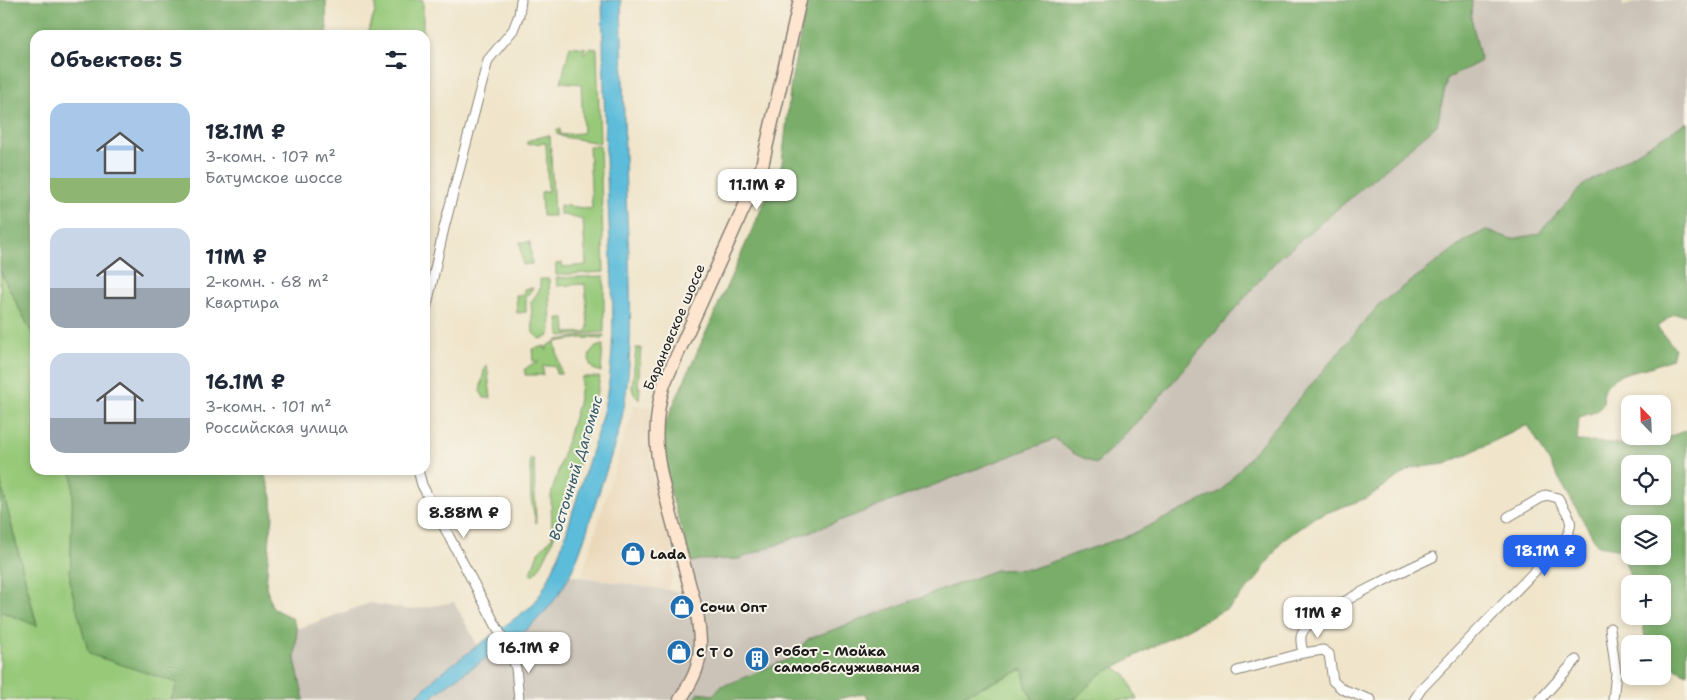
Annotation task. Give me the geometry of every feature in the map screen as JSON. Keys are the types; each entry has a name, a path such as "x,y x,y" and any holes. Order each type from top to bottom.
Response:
{"main road":[{"name":"Барановское шоссе","path":"680,700 697,666 700,648 699,627 697,612 661,479 656,436 658,404 664,384 761,170 800,0"}],"street":[{"path":"430,291 444,228 488,60 513,30 519,15 521,0"},
{"path":"419,475 422,485 510,654 516,668 519,700"},
{"path":"1414,700 1422,688 1563,542 1571,530 1570,519 1558,498 1546,495 1508,517"},
{"path":"1303,653 1300,640 1302,632 1311,623 1348,599 1403,570 1433,557"},
{"path":"1610,628 1616,673 1613,700"},
{"path":"1238,671 1303,653 1323,650 1327,652 1333,681 1342,689 1371,700"},
{"path":"1540,700 1576,660"}],"shaded area":[{"path":"1472,0 1622,0 1623,6 1647,0 1687,0 1687,122 1582,186 1538,234 1512,239 1486,230 1466,241 1378,306 1221,491 1131,535 1031,569 996,570 808,639 791,658 722,686 713,695 699,693 694,700 304,700 295,659 297,629 370,603 410,610 454,602 482,654 514,641 541,617 558,596 570,575 687,593 691,562 739,559 1055,439 1073,453 1096,464 1156,402 1276,261 1437,125 1447,79 1481,61 1471,17"},
{"path":"634,405 650,407 651,475 674,552 672,553 673,572 668,590 582,576"}],"green space":[{"path":"0,0 326,0 327,30 30,30 30,329 0,271"},
{"path":"376,0 423,0 423,30 369,30 375,12"},
{"path":"807,0 1472,0 1471,17 1481,61 1447,79 1437,125 1276,261 1156,402 1096,464 1073,453 1055,439 739,559 691,562 665,473 663,428 782,163 791,82"},
{"path":"570,46 586,48 583,52 584,54 589,48 597,49 600,143 563,137 557,134 557,130 560,129 560,135 582,133 583,130 581,84 561,82"},
{"path":"1687,122 1687,315 1674,314 1657,327 1675,348 1672,359 1626,373 1608,384 1603,390 1603,402 1598,410 1579,417 1577,441 1613,443 1639,448 1647,445 1671,445 1671,436 1687,430 1687,674 1677,669 1671,662 1671,635 1645,635 1643,625 1671,625 1671,575 1630,575 1626,565 1671,565 1671,515 1621,515 1621,550 1598,546 1528,425 1446,464 1412,468 1367,498 1315,517 1282,541 1255,581 1230,607 1099,675 1072,700 1033,700 1026,687 1023,669 963,695 971,700 868,700 866,693 834,700 694,700 699,693 713,695 721,686 791,658 808,639 996,570 1031,569 1130,535 1221,491 1378,306 1466,240 1486,230 1512,239 1538,234 1582,186"},
{"path":"550,136 554,216 542,216 541,192 548,191 546,143 526,144 529,140"},
{"path":"589,146 600,146 604,272 556,275 556,264 562,263 563,267 586,265 583,220 560,214 560,205 592,209"},
{"path":"520,242 530,242 532,264 523,265"},
{"path":"0,271 30,329 30,475 72,475 73,478 70,584 178,683 171,700 0,700 0,611 37,625 0,480"},
{"path":"604,276 604,332 560,336 558,318 565,318 566,333 586,332 588,328 585,284 557,286 556,278"},
{"path":"540,279 549,279 551,330 548,337 539,339 533,333 531,302 540,289"},
{"path":"533,288 526,297 526,312 517,313 516,295 524,295 524,289"},
{"path":"604,335 603,339 582,338 555,342 561,374 556,374 555,366 543,366 543,375 525,375 525,369 532,364 538,363 538,361 533,361 532,349 545,346 547,350 547,346 558,340"},
{"path":"603,345 601,372 593,369 589,357 592,350"},
{"path":"636,348 641,348 639,400 632,388"},
{"path":"487,365 491,398 484,398 480,391 485,366"},
{"path":"582,377 600,377 590,419 562,516 541,565 532,575 530,574 539,551 552,538 551,495 578,404"},
{"path":"530,459 534,459 536,523 531,499"},
{"path":"72,475 265,475 272,497 273,518 266,586 274,609 292,618 297,629 295,659 304,700 171,700 177,683 89,654 70,584 73,478"},
{"path":"0,480 37,626 0,611"},
{"path":"1114,667 1127,676 1137,700 1072,700 1099,675"},
{"path":"1024,669 1026,687 1033,700 971,700 963,695"}],"water":[{"path":"602,0 621,0 631,323 628,375 620,426 580,550 571,573 558,595 545,612 514,639 462,674 429,700 412,700 442,672 533,605 541,593 559,555 599,426 609,381 613,314"}],"place":[{"name":"Lada","path":"633,554"},
{"name":"Сочи Опт","path":"682,607"},
{"name":"С Т О","path":"679,652"},
{"name":"Робот - Мойка самообслуживания","path":"757,659"}],"water label":[{"name":"Восточный Дагомыс","path":"576,468"}]}
